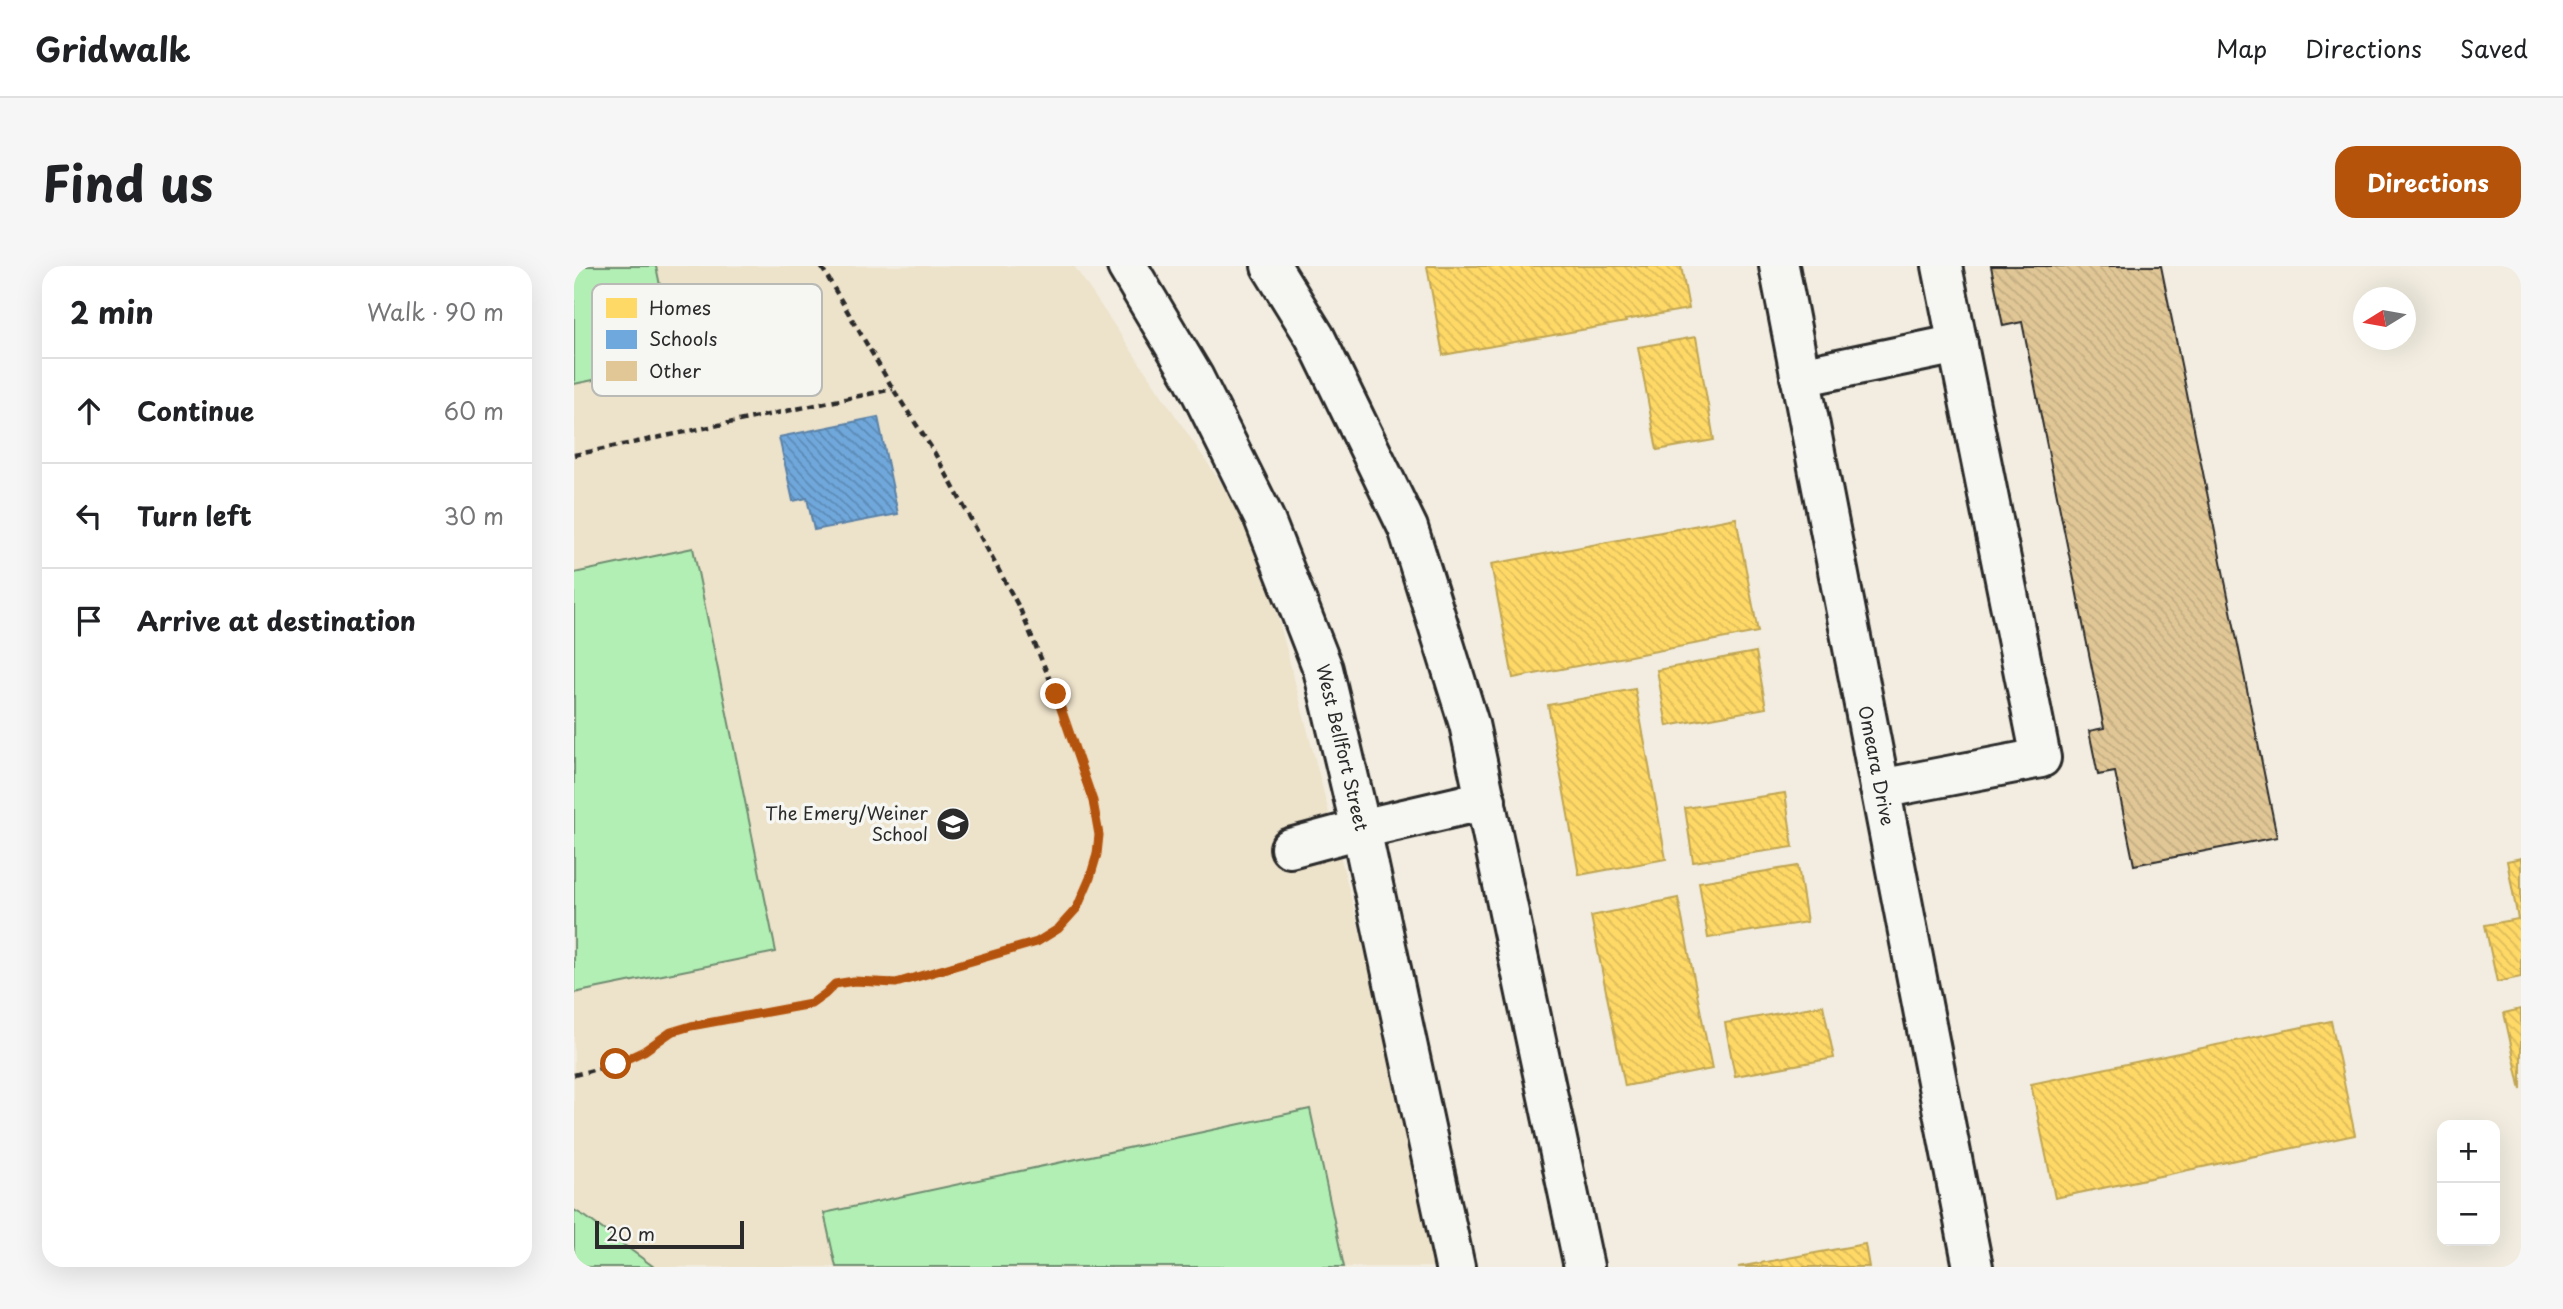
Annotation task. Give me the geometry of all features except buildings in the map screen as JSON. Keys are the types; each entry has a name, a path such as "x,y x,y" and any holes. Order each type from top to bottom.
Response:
{"main road":[{"name":"West Bellfort Street","path":"1127,266 1194,379 1264,518 1323,669 1361,829 1455,1267"},
{"path":"1271,266 1315,337 1408,528 1469,724 1584,1267"},
{"name":"Omeara Drive","path":"1779,266 1973,1267"},
{"path":"1881,789 2041,758 1942,266"},
{"path":"1800,377 1958,344"},
{"path":"1290,848 1486,800"}],"path":[{"path":"574,1075 616,1064 644,1051 671,1032 691,1026 811,1004 835,984 854,981 896,983 1037,942 1058,929 1077,908 1090,878 1099,835 1093,801 1056,694 1020,609 933,450 893,389 821,266"},
{"path":"574,455 893,389"}],"shaded area":[{"name":"The Emery/Weiner School","path":"574,266 1074,266 1257,536 1407,1113 1433,1267 574,1267"}],"green space":[{"path":"574,266 656,266 660,284 592,284 592,380 574,384"},
{"path":"693,548 776,952 574,993 574,573"},
{"path":"1310,1109 1344,1267 836,1267 824,1213"},
{"path":"574,1210 586,1217 654,1267 574,1267"}],"place":[{"name":"The Emery/Weiner School","path":"953,824"}],"route":[{"path":"616,1064 644,1051 671,1032 811,1004 835,984 854,981 896,983 1037,942 1058,929 1077,908 1090,878 1099,835 1093,801 1056,694"}]}
